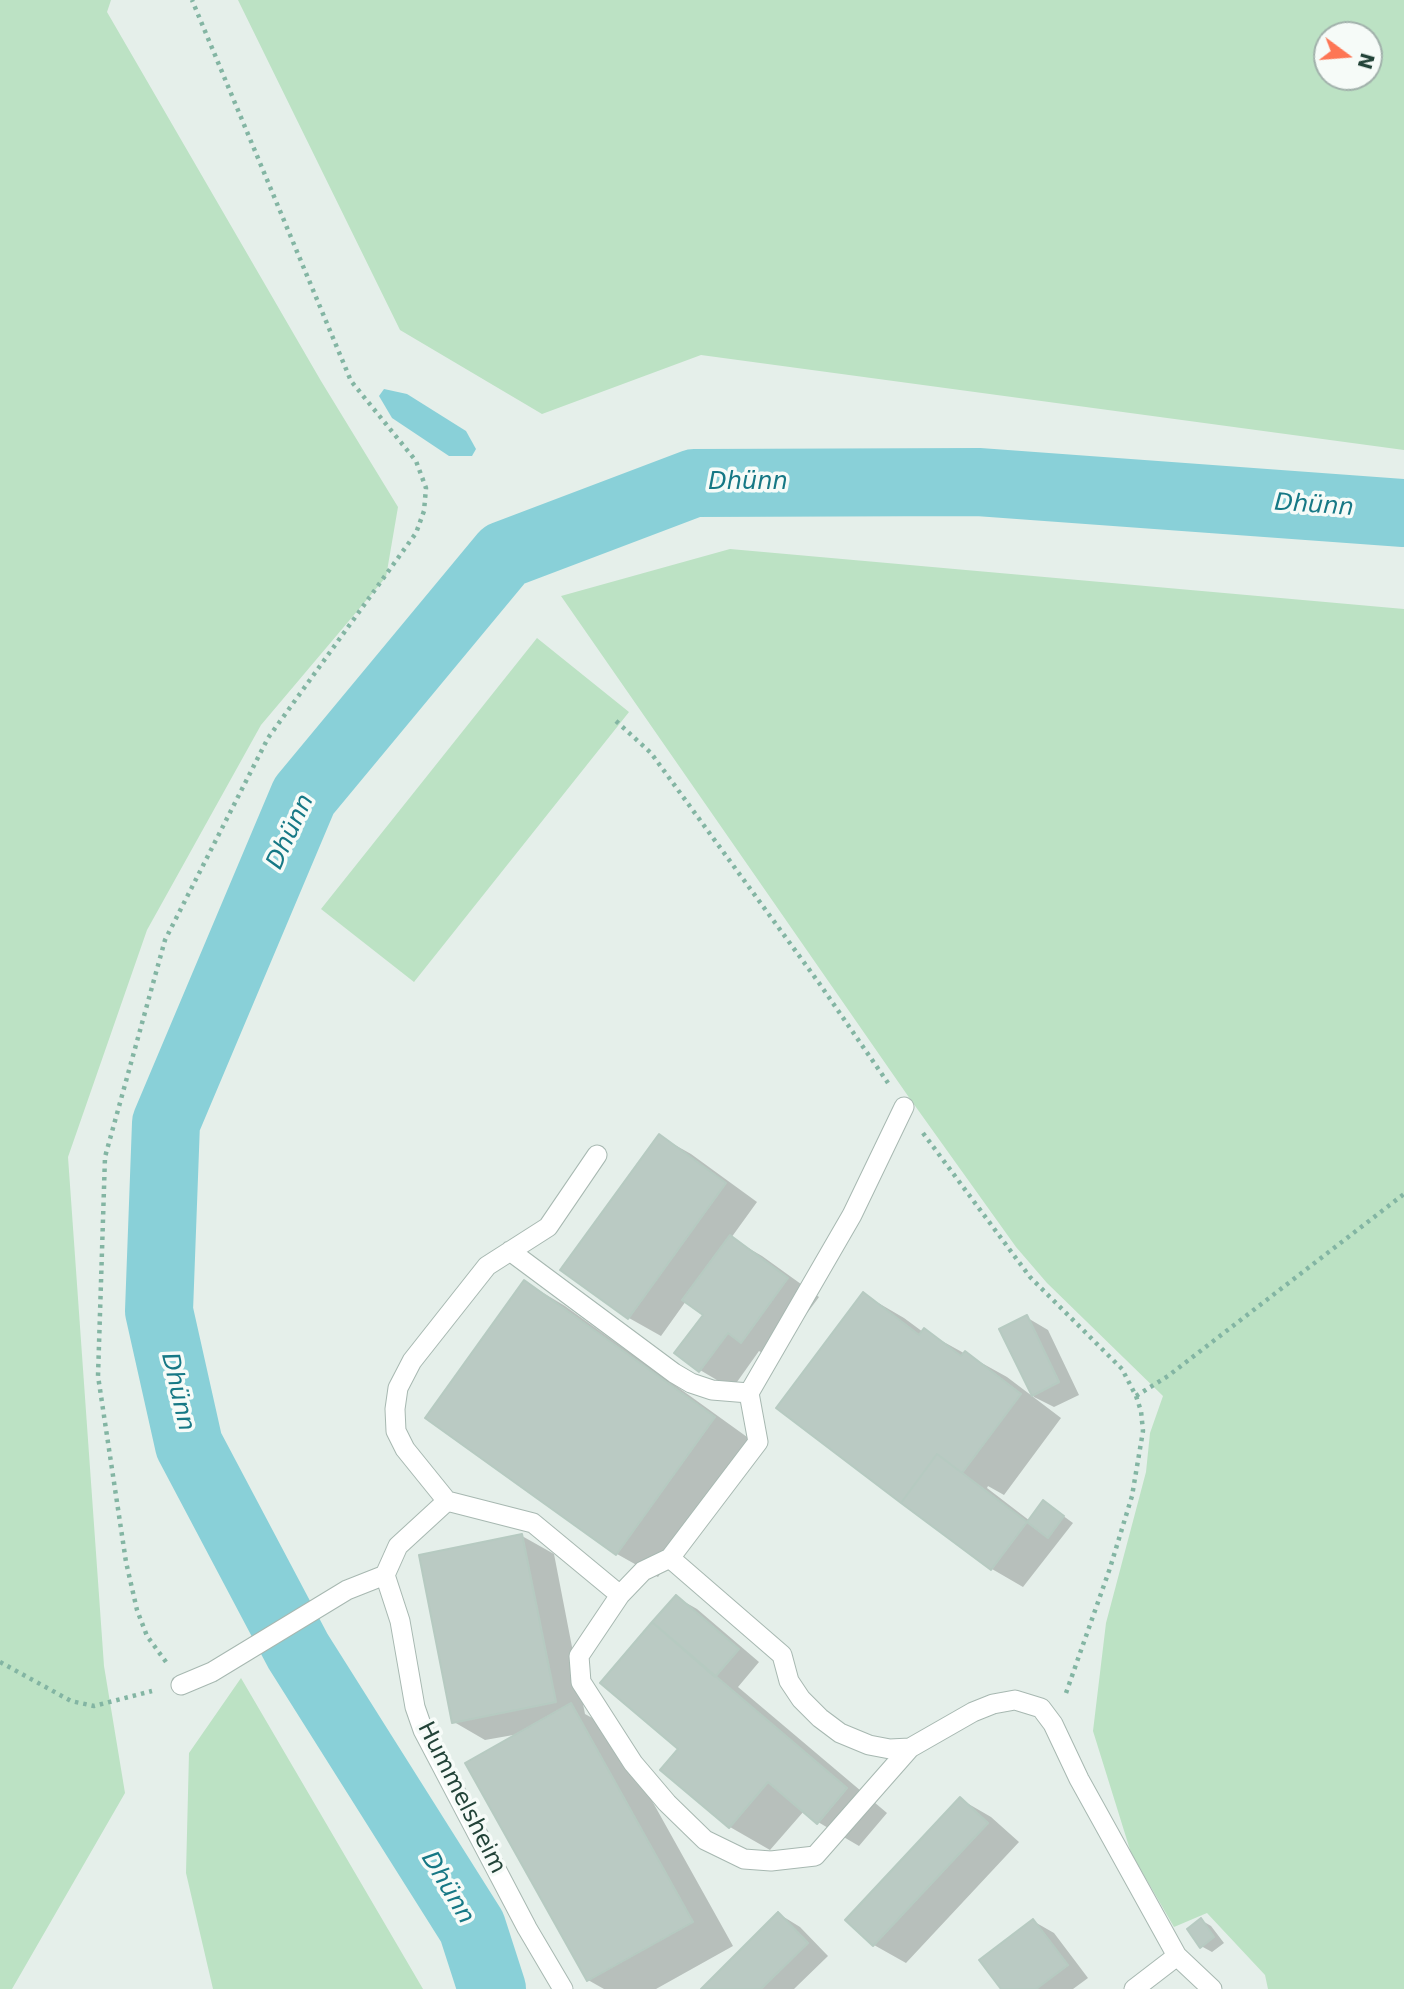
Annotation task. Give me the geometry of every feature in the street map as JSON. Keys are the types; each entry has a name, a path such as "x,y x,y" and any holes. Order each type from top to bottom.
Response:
{"lane":[{"path":"904,1107 852,1215 749,1393 758,1442 670,1558 643,1572 620,1595 579,1656 581,1682 633,1763 705,1840 744,1859 771,1861 815,1856 910,1748 973,1712 993,1704 1015,1700 1041,1708 1054,1724 1079,1779 1177,1956 1212,1989"},
{"path":"597,1155 548,1227 486,1266 412,1361 398,1388 395,1409 397,1431 405,1450 447,1501 533,1523 620,1595"},
{"path":"510,1251 674,1373 691,1383 712,1390 749,1393"},
{"path":"181,1685 212,1672 347,1590 385,1575 398,1546 447,1501"},
{"path":"670,1558 782,1655 789,1681 801,1699 820,1718 840,1733 869,1745 890,1749 910,1748"},
{"name":"Hummelsheim","path":"385,1575 400,1621 415,1707 423,1730 527,1927 563,1989"},
{"path":"1134,1989 1177,1956"}],"path":[{"path":"0,1662 71,1701 94,1706 181,1685 152,1644 137,1610 126,1562 98,1376 105,1157 165,940 268,738 415,533 424,511 426,488 416,461 351,381 192,0"},
{"path":"616,721 651,753 707,828 904,1107 1030,1277 1122,1369 1136,1396 1143,1430 1132,1496 1076,1670 1054,1724"},
{"path":"1136,1396 1168,1376 1404,1194"}],"green space":[{"path":"0,0 111,0 107,12 321,381 398,507 386,577 261,725 147,930 68,1157 104,1666 125,1793 12,1989 0,1989"},
{"path":"238,0 1404,0 1404,450 701,355 542,414 400,330"},
{"path":"730,549 1404,609 1404,1989 1268,1989 1265,1975 1207,1913 1174,1927 1131,1853 1093,1731 1106,1623 1146,1472 1150,1433 1163,1396 1047,1283 1016,1247 561,596"},
{"path":"537,638 629,712 414,982 321,909"},
{"path":"241,1678 423,1989 213,1989 186,1873 189,1753"}],"water":[{"path":"384,389 407,394 466,431 476,449 472,456 449,456 392,418 379,396"}],"building":[{"path":"659,1134 726,1183 628,1319 560,1270"},
{"path":"730,1235 788,1278 741,1343 728,1333 699,1372 674,1353 703,1315 682,1300"},
{"path":"524,1280 715,1417 616,1555 425,1418"},
{"path":"863,1292 919,1335 924,1328 961,1356 965,1351 1021,1394 962,1473 937,1454 901,1503 776,1408"},
{"path":"1027,1315 1059,1382 1032,1396 999,1329"},
{"path":"937,1454 1027,1522 991,1570 901,1503"},
{"path":"1043,1500 1064,1516 1048,1538 1027,1522"},
{"path":"522,1534 556,1702 452,1723 419,1555"},
{"path":"676,1595 739,1649 715,1677 652,1622"},
{"path":"652,1622 847,1788 817,1824 768,1782 729,1828 660,1770 678,1749 600,1683"},
{"path":"571,1703 693,1922 587,1981 465,1763"},
{"path":"960,1797 988,1823 873,1946 845,1920"},
{"path":"778,1912 808,1943 761,1989 701,1989"},
{"path":"1201,1918 1214,1937 1200,1948 1187,1929"},
{"path":"1033,1919 1068,1965 1036,1989 1001,1989 979,1960"}],"waterway":[{"name":"Dhünn","path":"492,1989 472,1927 298,1651 189,1445 159,1311 166,1123 304,796 504,555 694,483 978,482 1404,513"}]}
